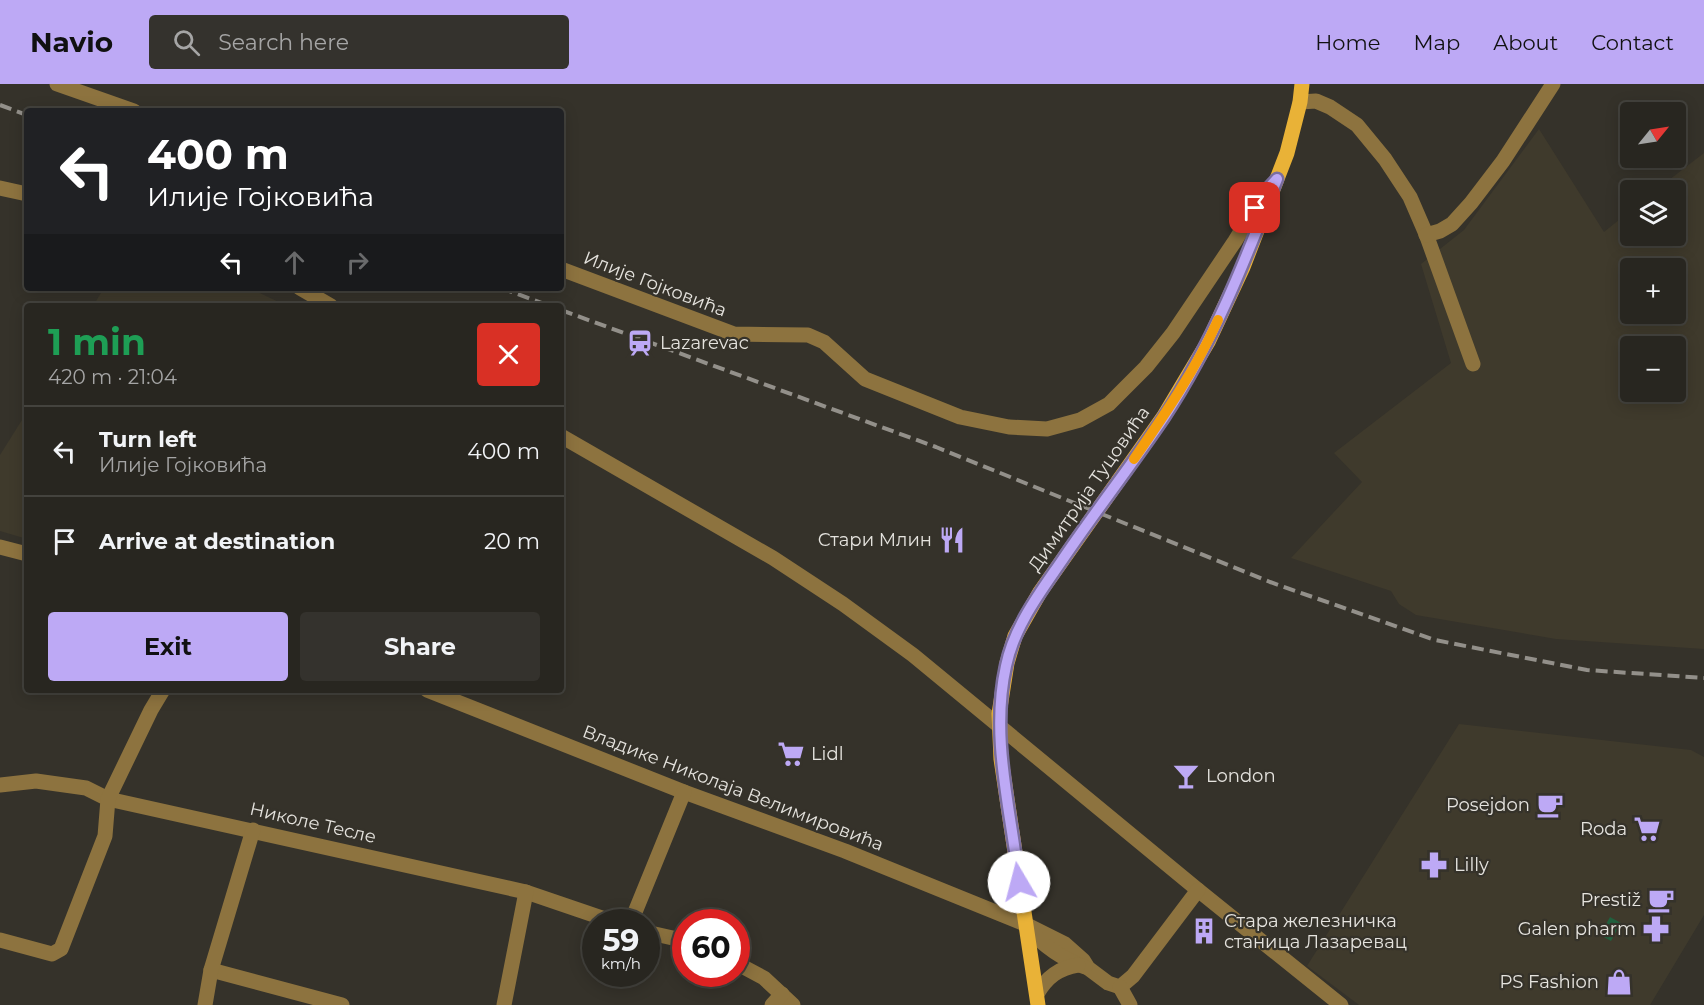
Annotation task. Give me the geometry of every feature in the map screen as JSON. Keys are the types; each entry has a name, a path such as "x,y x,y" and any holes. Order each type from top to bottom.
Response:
{"main road":[{"name":"Димитрија Туцовића","path":"1038,1000 1001,759 999,731 1001,691 1015,636 1040,592 1164,416 1208,342 1243,267 1287,153 1300,102 1302,84"}],"street":[{"path":"57,84 125,108"},
{"path":"1426,235 1452,224 1471,203 1503,161 1553,84"},
{"path":"1300,102 1316,101 1330,107 1357,125 1385,159 1410,197 1473,364"},
{"name":"Илије Гојковића","path":"564,270 734,334 808,335 824,342 865,379 960,417 1009,427 1047,429 1080,420 1109,404 1146,367 1173,333 1236,241 1265,192 1277,179"},
{"path":"0,188 24,193"},
{"path":"305,291 326,303"},
{"path":"564,438 773,558 843,604 913,655 1341,1005"},
{"path":"0,547 24,553"},
{"path":"0,940 52,954 61,949 105,836 108,799 161,693"},
{"name":"Владике Николаја Велимировића","path":"435,693 684,792 845,851 1025,924"},
{"name":"Николе Тесле","path":"0,785 36,782 86,788 108,799 526,892 582,911"},
{"path":"636,909 684,792"},
{"path":"205,1005 211,970 253,830"},
{"path":"1120,987 1133,976 1198,890"},
{"path":"504,1005 526,892"},
{"path":"1025,924 1051,950 1083,966 1108,983 1120,987 1130,1005"},
{"path":"1038,1000 1043,984 1057,972 1083,966"},
{"path":"211,970 342,1005"},
{"path":"750,970 764,978 782,1001"}],"shaded area":[{"path":"1539,129 1604,232 1620,219 1620,246 1686,246 1686,180 1669,180 1704,153 1704,649 1556,639 1416,615 1399,604 1391,591 1291,558 1362,482 1334,453 1451,363 1421,264 1464,230"},
{"path":"102,291 255,291 281,303 95,303"},
{"path":"24,417 24,538 0,531 0,455"},
{"path":"1459,724 1691,750 1704,757 1704,915 1650,1005 1359,1005 1307,966"}],"green space":[{"path":"1610,917 1621,923 1611,941 1600,935"}],"railway":[{"path":"0,105 24,114"},
{"path":"509,291 542,303"},
{"path":"564,311 936,447 1270,582 1435,640 1587,670 1704,678"}],"slow traffic":[{"path":"1134,459 1164,416 1208,342 1218,320"}],"place":[{"name":"Lazarevac","path":"640,343"},
{"name":"Стари Млин","path":"952,540"},
{"name":"Lidl","path":"791,754"},
{"name":"London","path":"1186,776"},
{"name":"Posejdon","path":"1550,805"},
{"name":"Roda","path":"1647,829"},
{"name":"Lilly","path":"1434,865"},
{"name":"Prestiž","path":"1661,900"},
{"name":"Galen pharm","path":"1656,929"},
{"name":"Стара железничка станица Лазаревац","path":"1204,931"},
{"name":"PS Fashion","path":"1619,982"}],"route":[{"path":"1019,882 999,731 1001,691 1015,636 1040,592 1164,416 1208,342 1243,267 1277,179 1255,208"}]}
